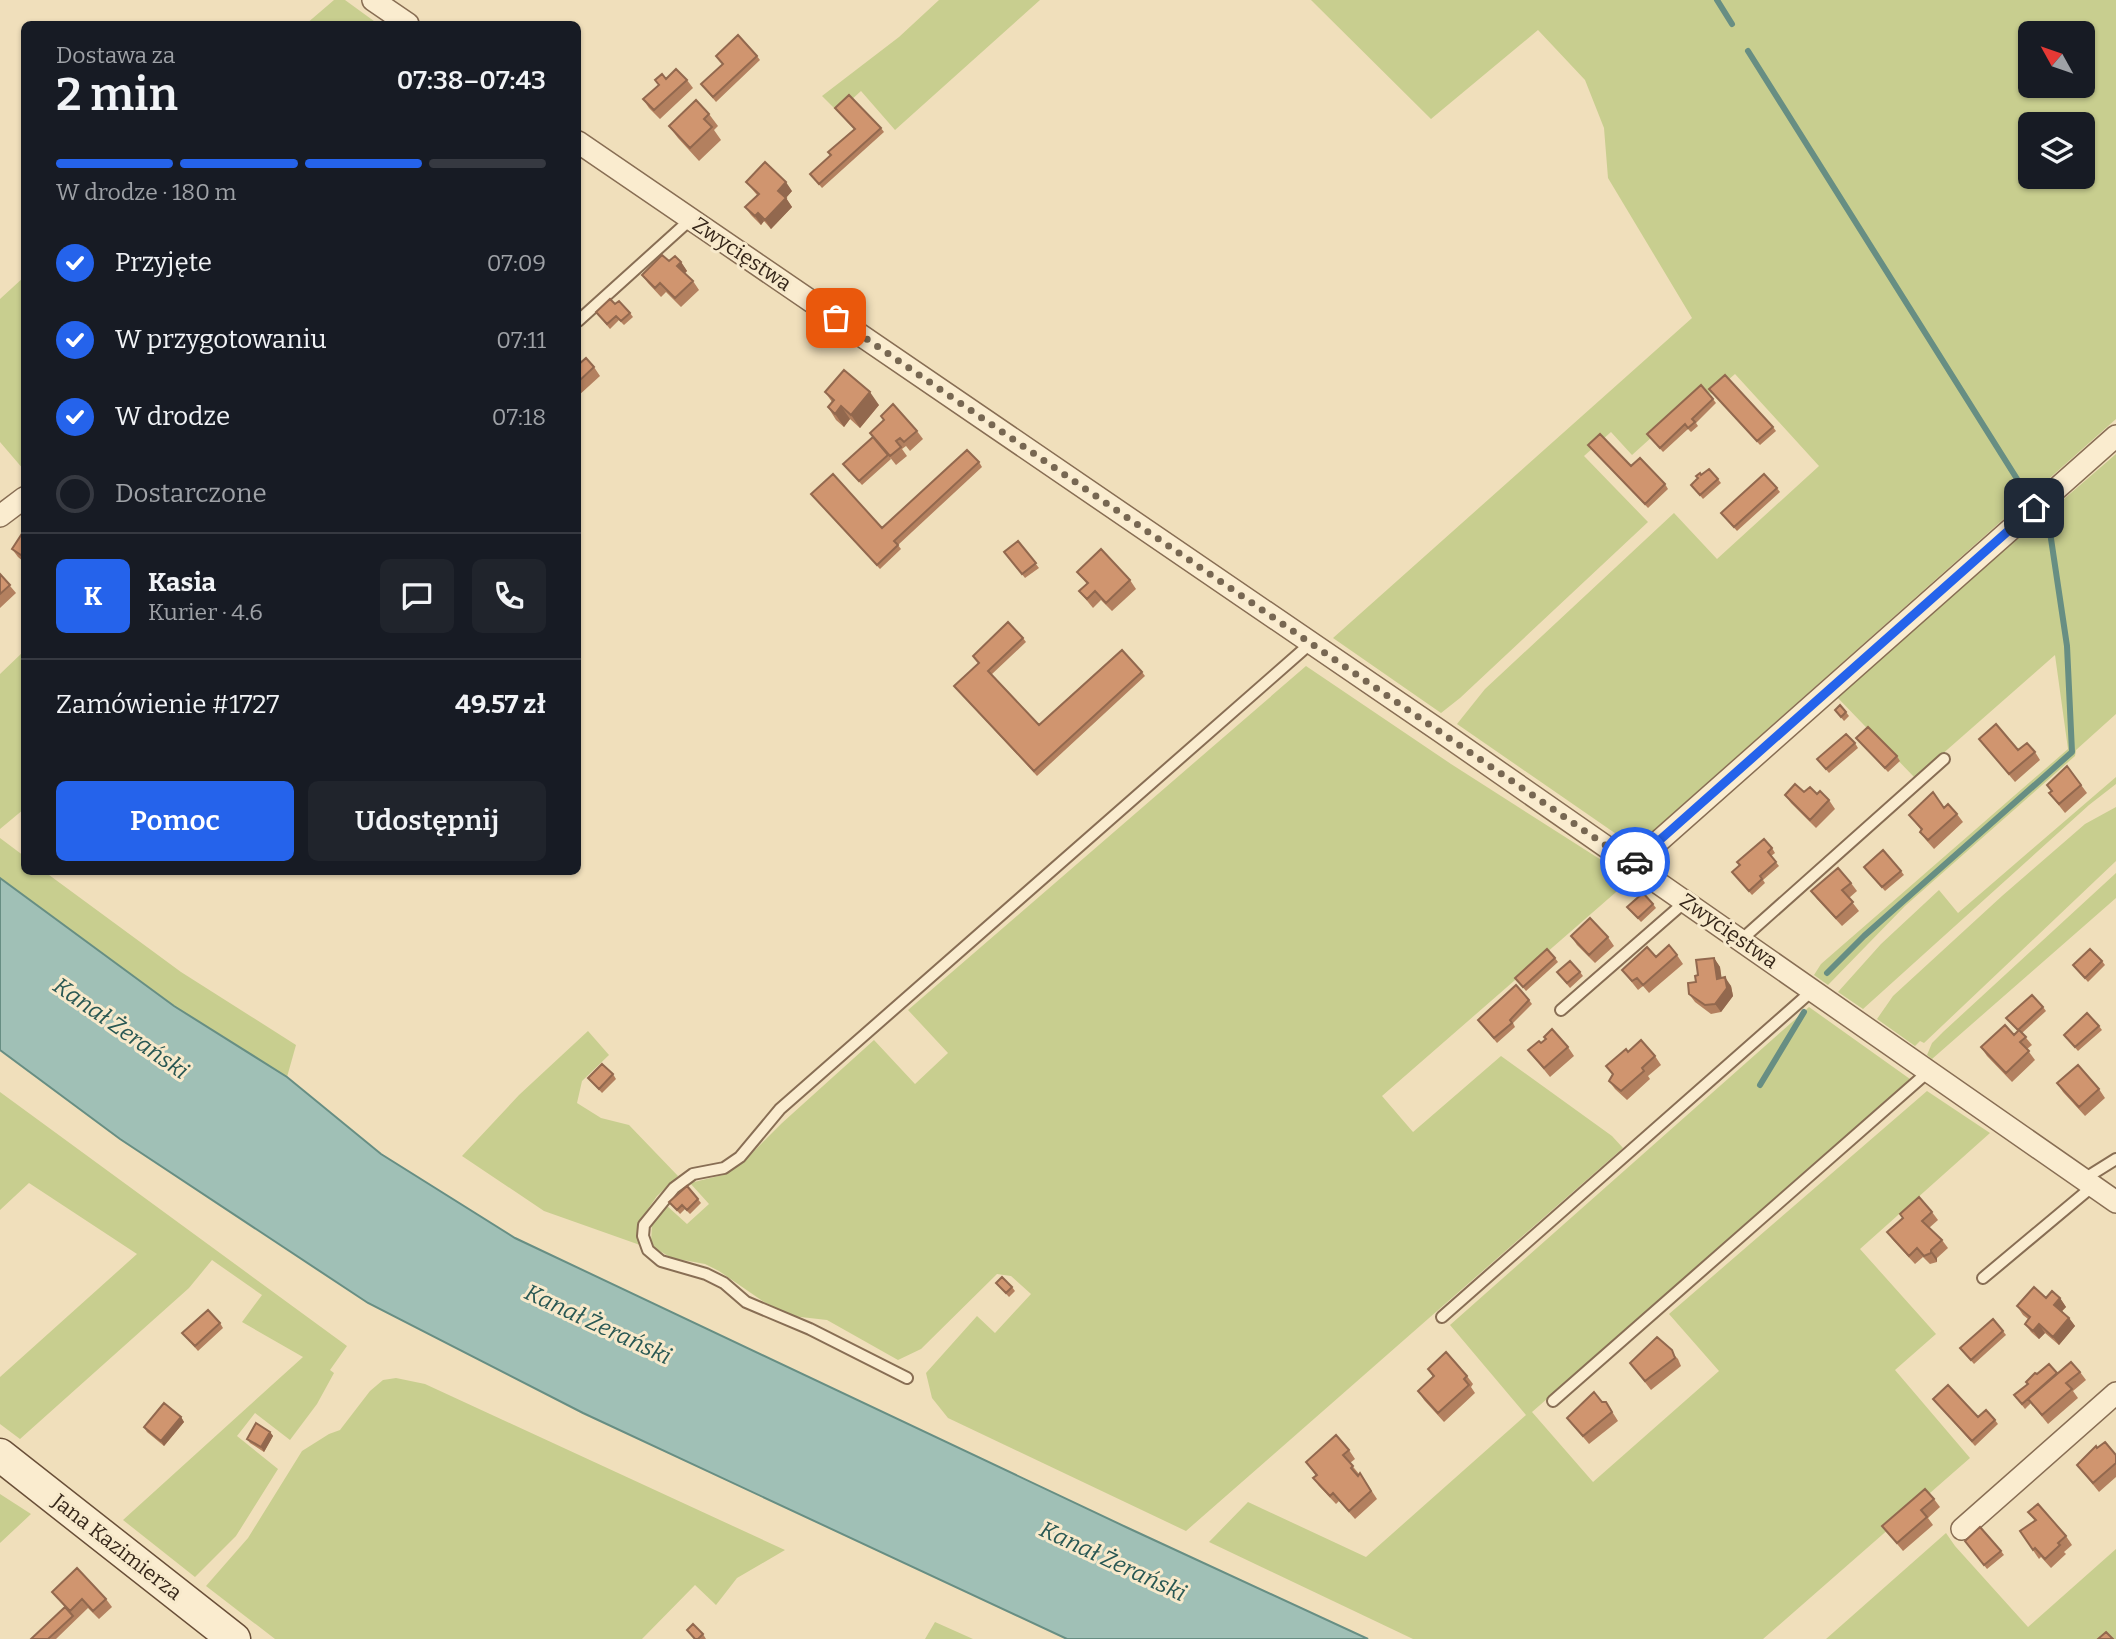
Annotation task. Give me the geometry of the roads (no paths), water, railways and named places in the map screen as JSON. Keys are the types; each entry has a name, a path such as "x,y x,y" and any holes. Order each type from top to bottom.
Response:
{"main road":[{"name":"Jana Kazimierza","path":"0,1455 234,1639"}],"street":[{"path":"373,0 404,21"},
{"name":"Zwycięstwa","path":"581,144 1633,864 2116,1202"},
{"path":"1633,864 2116,436"},
{"path":"0,516 21,500"},
{"path":"1962,1529 2116,1393"}],"lane":[{"path":"581,318 691,219"},
{"path":"907,1378 810,1329 746,1302 724,1283 706,1274 661,1261 648,1250 643,1236 644,1225 674,1188 692,1174 724,1168 740,1157 780,1109 1311,643"},
{"path":"1741,940 1944,758"},
{"path":"1561,1010 1686,901"},
{"path":"1442,1317 1813,990"},
{"path":"1553,1401 1929,1071"},
{"path":"1983,1278 2116,1159"}],"water":[{"name":"Kanał Żerański","path":"0,878 174,1006 287,1077 381,1154 515,1238 1368,1639 1067,1639 583,1413 368,1303 120,1139 0,1050"}],"waterway":[{"path":"1717,0 1732,24"},
{"path":"1748,51 2024,490"},
{"path":"1827,973 1864,936 2072,752 2067,646 2050,532"},
{"path":"1760,1085 1804,1012"}]}
